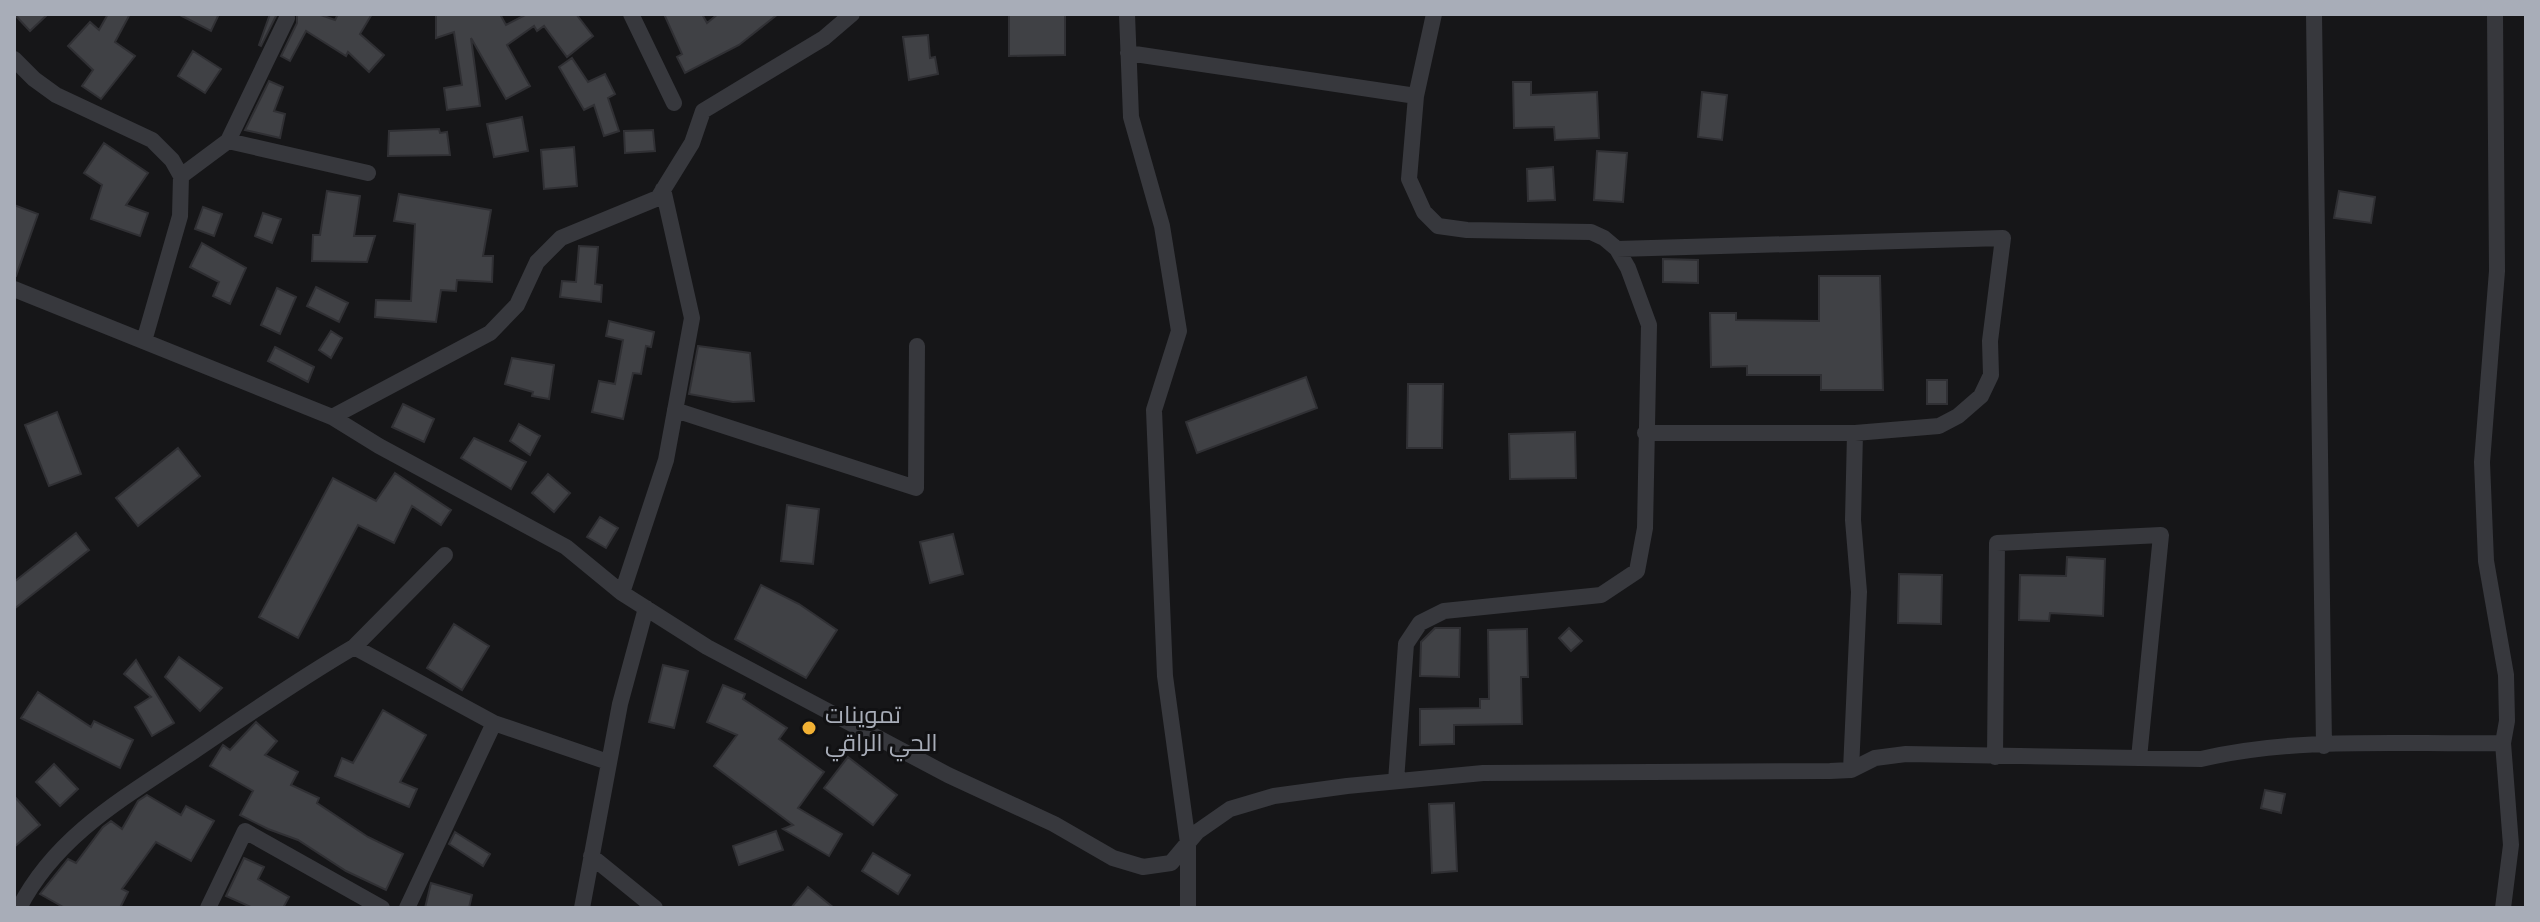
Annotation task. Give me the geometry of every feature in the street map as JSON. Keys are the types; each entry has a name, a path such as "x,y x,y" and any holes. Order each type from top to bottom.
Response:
{"street":[{"path":"631,14 674,103"},
{"path":"332,417 490,333 517,305 537,262 561,238 658,198 692,143 703,111 824,38 852,14"},
{"path":"1127,14 1131,117 1162,226 1179,331 1154,410 1154,437 1165,676 1188,843 1188,908"},
{"path":"1396,781 1406,644 1420,623 1444,611 1601,595 1637,571 1645,528 1649,325 1628,268 1617,249 1591,232 1467,230 1438,226 1424,212 1409,179 1416,96 1434,14"},
{"path":"2314,14 2324,746"},
{"path":"2495,14 2497,271 2482,462 2486,561 2506,675 2507,721 2503,743 2511,845 2503,908"},
{"path":"181,176 228,141 287,18"},
{"path":"1128,53 1416,96"},
{"path":"14,59 56,95 152,140 172,160 181,176 180,216 144,341"},
{"path":"228,141 368,173"},
{"path":"622,593 666,460 692,318 663,189"},
{"path":"1617,249 2003,238 1990,341 1991,375 1981,396 1958,416 1939,426 1855,433 1645,433"},
{"path":"14,289 332,417 379,446 566,547 622,593 707,647 948,775 1054,824 1113,858 1143,867 1171,863 1188,843 1230,809 1274,796 1483,773 1851,770 1875,758 1906,754 2201,759 2233,751 2324,746 2503,743"},
{"path":"675,410 916,488 917,346"},
{"path":"1851,770 1859,592 1853,520 1855,433"},
{"path":"1995,757 1997,543 2161,535 2139,758"},
{"path":"19,908 44,866 78,830 301,678 354,647 445,555"},
{"path":"582,908 608,762 646,608"},
{"path":"354,647 494,723 608,762"},
{"path":"407,908 494,723"},
{"path":"208,908 245,831 382,908"},
{"path":"591,856 655,908"}],"building":[{"path":"14,14 48,14 30,31"},
{"path":"108,14 130,14 115,42 135,56 101,99 82,86 93,70 68,46 90,22 99,30"},
{"path":"178,14 219,14 211,31"},
{"path":"270,14 277,14 261,46 259,45"},
{"path":"297,14 318,14 335,20 338,14 372,14 360,34 384,55 369,72 348,52 346,56 306,31 290,61 281,56 297,23"},
{"path":"436,14 500,14 506,25 527,14 576,14 593,36 567,57 544,26 537,31 534,26 507,45 530,86 506,99 471,38 480,106 447,110 444,88 462,85 454,32 436,38"},
{"path":"664,14 702,14 707,23 718,14 778,14 739,45 685,73 677,57 682,54"},
{"path":"1009,14 1065,14 1065,55 1009,56"},
{"path":"928,35 930,58 935,57 938,74 909,80 903,37"},
{"path":"193,51 221,69 205,93 178,76"},
{"path":"572,58 588,82 605,74 615,94 608,98 619,131 604,136 594,105 584,110 559,67"},
{"path":"269,81 283,87 274,111 285,114 280,138 245,130"},
{"path":"1513,82 1531,82 1531,95 1597,92 1599,138 1555,140 1554,127 1514,128"},
{"path":"1702,92 1727,95 1722,140 1698,137"},
{"path":"522,117 528,151 494,157 487,124"},
{"path":"439,129 440,133 447,132 450,155 388,156 389,131"},
{"path":"653,130 655,151 625,153 624,131"},
{"path":"104,143 148,173 126,205 148,213 140,236 91,219 102,185 84,173"},
{"path":"574,147 577,186 544,189 541,150"},
{"path":"1597,151 1627,153 1623,202 1594,200"},
{"path":"1553,167 1555,200 1528,201 1527,169"},
{"path":"327,191 360,196 354,236 375,236 367,262 312,261 313,235 320,235"},
{"path":"2339,191 2375,197 2371,223 2334,218"},
{"path":"399,194 491,210 483,256 493,256 492,282 457,280 456,291 441,290 436,322 375,317 376,300 411,301 415,224 394,221"},
{"path":"14,205 38,214 16,276 14,276"},
{"path":"203,207 222,214 214,236 195,229"},
{"path":"263,213 281,219 272,243 255,236"},
{"path":"202,243 246,268 230,304 213,296 219,282 190,267"},
{"path":"579,246 598,247 595,284 602,285 601,302 560,297 562,281 576,282"},
{"path":"1663,259 1698,260 1698,283 1663,282"},
{"path":"1819,276 1880,276 1883,390 1821,390 1821,375 1747,375 1747,366 1711,367 1710,313 1736,313 1736,320 1819,321"},
{"path":"316,287 348,303 339,322 307,306"},
{"path":"277,288 296,297 280,334 261,325"},
{"path":"609,321 654,332 651,347 646,346 641,374 633,373 623,419 592,412 599,381 615,384 623,340 606,336"},
{"path":"331,331 342,338 331,358 319,350"},
{"path":"698,346 750,353 754,401 733,402 689,394"},
{"path":"275,347 314,367 308,382 268,361"},
{"path":"512,358 554,365 549,399 532,396 533,392 505,384"},
{"path":"1306,377 1317,408 1197,453 1186,422"},
{"path":"1927,380 1947,380 1947,404 1927,404"},
{"path":"1408,384 1443,384 1442,448 1407,448"},
{"path":"403,404 434,419 424,442 392,427"},
{"path":"57,412 81,474 49,486 25,425"},
{"path":"519,424 540,436 530,455 510,441"},
{"path":"1575,432 1576,478 1510,479 1509,434"},
{"path":"474,438 526,462 511,489 461,458"},
{"path":"178,448 200,476 138,526 116,498"},
{"path":"395,473 451,510 441,525 412,506 394,543 358,525 298,638 259,617 333,478 376,501"},
{"path":"548,474 570,493 554,512 532,493"},
{"path":"787,505 819,509 813,564 781,561"},
{"path":"600,517 618,528 606,548 587,537"},
{"path":"76,533 89,550 14,609 14,582"},
{"path":"953,534 963,574 930,583 920,542"},
{"path":"2067,557 2105,559 2103,616 2050,613 2049,621 2019,620 2020,575 2066,576"},
{"path":"1899,574 1942,575 1941,624 1898,623"},
{"path":"761,585 799,604 837,630 806,678 735,639"},
{"path":"454,624 489,646 462,690 427,668"},
{"path":"1435,628 1460,628 1459,677 1420,676 1421,642"},
{"path":"1569,628 1582,641 1571,651 1559,638"},
{"path":"1527,629 1528,677 1521,677 1522,724 1454,725 1454,744 1420,745 1420,709 1480,708 1480,699 1489,699 1488,630"},
{"path":"179,657 222,688 200,711 165,677"},
{"path":"136,660 174,723 152,736 135,707 151,697 124,674"},
{"path":"663,665 688,671 674,728 649,722"},
{"path":"723,685 745,694 743,699 787,728 779,739 824,772 798,808 842,834 829,856 783,829 793,825 714,766 737,735 707,722"},
{"path":"38,692 91,727 94,721 133,740 120,768 21,718"},
{"path":"383,710 426,735 400,782 417,789 409,807 335,776 342,758 353,763"},
{"path":"256,722 277,741 265,755 298,772 291,785 319,798 317,803 368,837 403,854 386,890 346,871 298,840 240,815 253,791 210,766 223,745 230,750"},
{"path":"848,757 897,795 873,825 824,788"},
{"path":"54,764 78,789 60,806 36,782"},
{"path":"2265,790 2285,794 2281,813 2261,808"},
{"path":"147,795 181,815 186,806 214,821 191,861 156,842 122,889 128,892 120,908 65,908 40,894 68,859 76,863 103,827 111,821 122,829 138,801"},
{"path":"14,796 40,825 14,847"},
{"path":"1454,803 1457,871 1432,873 1429,804"},
{"path":"776,831 783,850 739,865 733,846"},
{"path":"455,832 490,854 483,866 449,844"},
{"path":"873,853 910,875 898,894 862,871"},
{"path":"244,858 264,867 258,879 289,897 283,908 253,908 226,896"},
{"path":"431,883 472,895 469,908 425,908"},
{"path":"808,887 834,908 791,908"}],"place":[{"name":"تموينات الحي الراقي","path":"809,728"}]}
